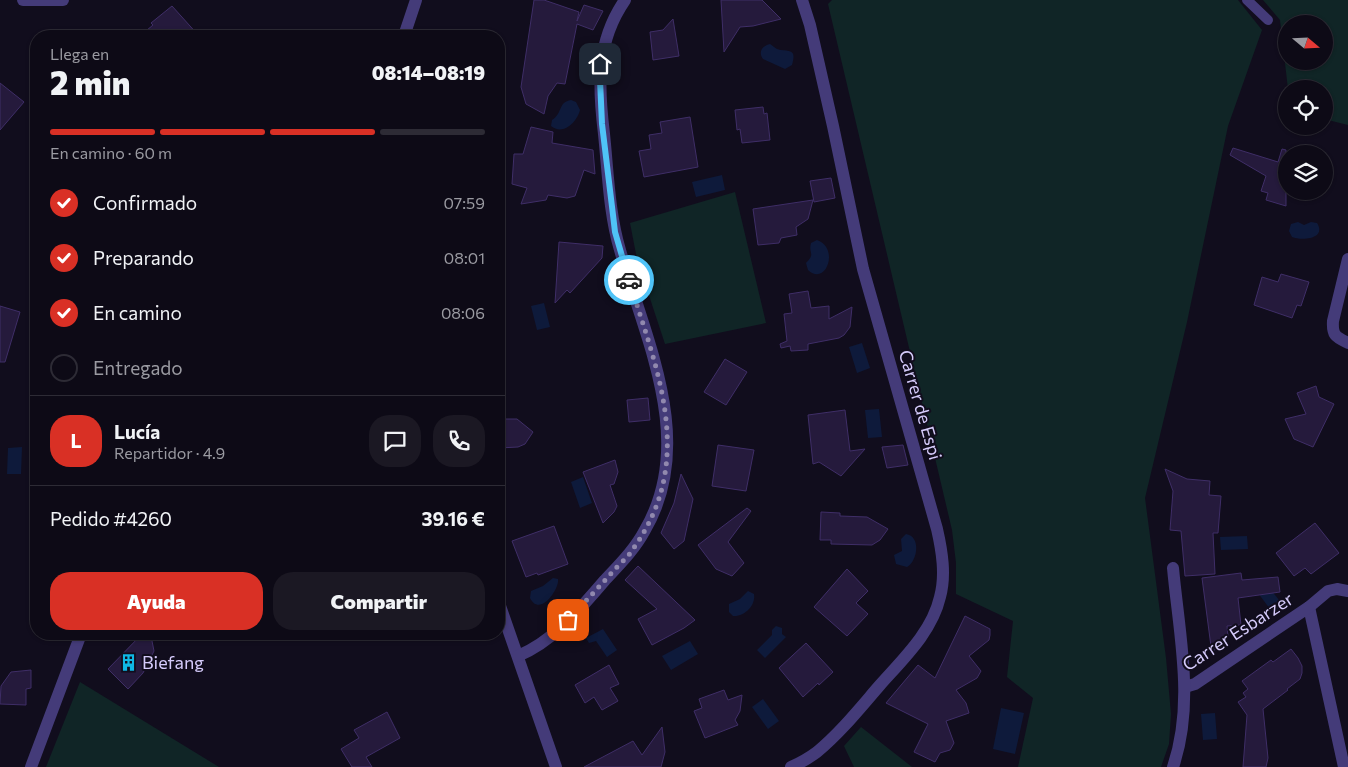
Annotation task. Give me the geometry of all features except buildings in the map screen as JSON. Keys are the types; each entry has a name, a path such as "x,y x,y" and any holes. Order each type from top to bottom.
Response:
{"street":[{"path":"23,0 64,0"},
{"path":"406,30 416,0"},
{"path":"518,656 543,644 634,548 656,509 666,466 668,439 664,397 615,232 602,124 600,80 603,50 608,30 625,0"},
{"name":"Carrer de Espi","path":"791,767 815,753 846,724 917,642 935,613 943,581 942,551 937,529 863,269 834,126 810,25 802,0"},
{"path":"1348,259 1332,330 1336,338 1348,343"},
{"name":"Carrer Esbarzer","path":"1173,568 1185,686 1182,732 1173,767"},
{"name":"Carrer Esbarzer","path":"1185,686 1195,684 1309,607 1328,591 1337,589 1348,591"},
{"name":"Carrer Esbarzer","path":"1309,607 1344,767"},
{"path":"505,620 556,767"},
{"path":"31,767 79,640"}],"lane":[{"path":"1247,0 1268,20"}],"green space":[{"path":"832,0 1238,0 1262,30 1228,126 1187,322 1145,498 1166,658 1171,714 1169,744 1161,767 1018,767 1033,698 1007,677 1013,621 956,594 956,563 952,530 828,4"},
{"path":"1263,0 1348,0 1348,125 1333,121 1333,80 1287,80 1286,70 1333,70 1333,15 1278,15 1278,18"},
{"path":"735,192 766,323 665,344 637,259 630,223"},
{"path":"80,682 219,767 46,767"},
{"path":"861,727 912,767 854,767 844,746"}],"water":[{"path":"770,44 778,49 792,53 794,57 792,65 785,69 763,59 762,50"},
{"path":"571,100 576,102 580,110 573,123 560,129 551,126 552,120 558,114 562,105"},
{"path":"722,175 725,190 696,197 692,182"},
{"path":"1298,222 1304,225 1311,222 1317,223 1319,233 1307,239 1292,237 1289,231 1291,224"},
{"path":"817,240 824,244 828,250 829,257 825,270 820,274 814,274 808,270 806,263 811,255 811,243"},
{"path":"544,303 550,327 537,330 531,306"},
{"path":"862,343 870,368 857,373 849,347"},
{"path":"879,409 882,437 868,438 865,410"},
{"path":"22,447 21,474 7,474 8,448"},
{"path":"583,477 592,503 580,508 571,482"},
{"path":"906,534 914,539 916,544 914,560 907,567 896,564 894,555 902,551 901,539"},
{"path":"1247,536 1248,549 1221,550 1220,537"},
{"path":"553,578 558,579 558,583 553,594 544,603 539,605 534,603 530,598 531,591 543,586"},
{"path":"1267,585 1283,605 1273,613 1258,593"},
{"path":"748,591 754,594 753,603 745,613 733,616 729,612 729,604 740,599"},
{"path":"776,626 782,628 782,634 786,637 765,658 757,650 772,635 772,630"},
{"path":"603,629 617,650 607,657 596,641 589,643 586,638"},
{"path":"690,641 698,654 671,670 662,656"},
{"path":"763,699 779,721 768,729 752,707"},
{"path":"1001,708 1024,713 1015,754 993,749"},
{"path":"1215,713 1217,739 1203,740 1201,714"}],"way so far":[{"path":"568,620 634,548 656,509 662,489 668,439 667,416 658,373 629,280"}],"place":[{"name":"Biefang","path":"128,663"}],"route":[{"path":"600,64 602,124 615,232 629,280"}]}
